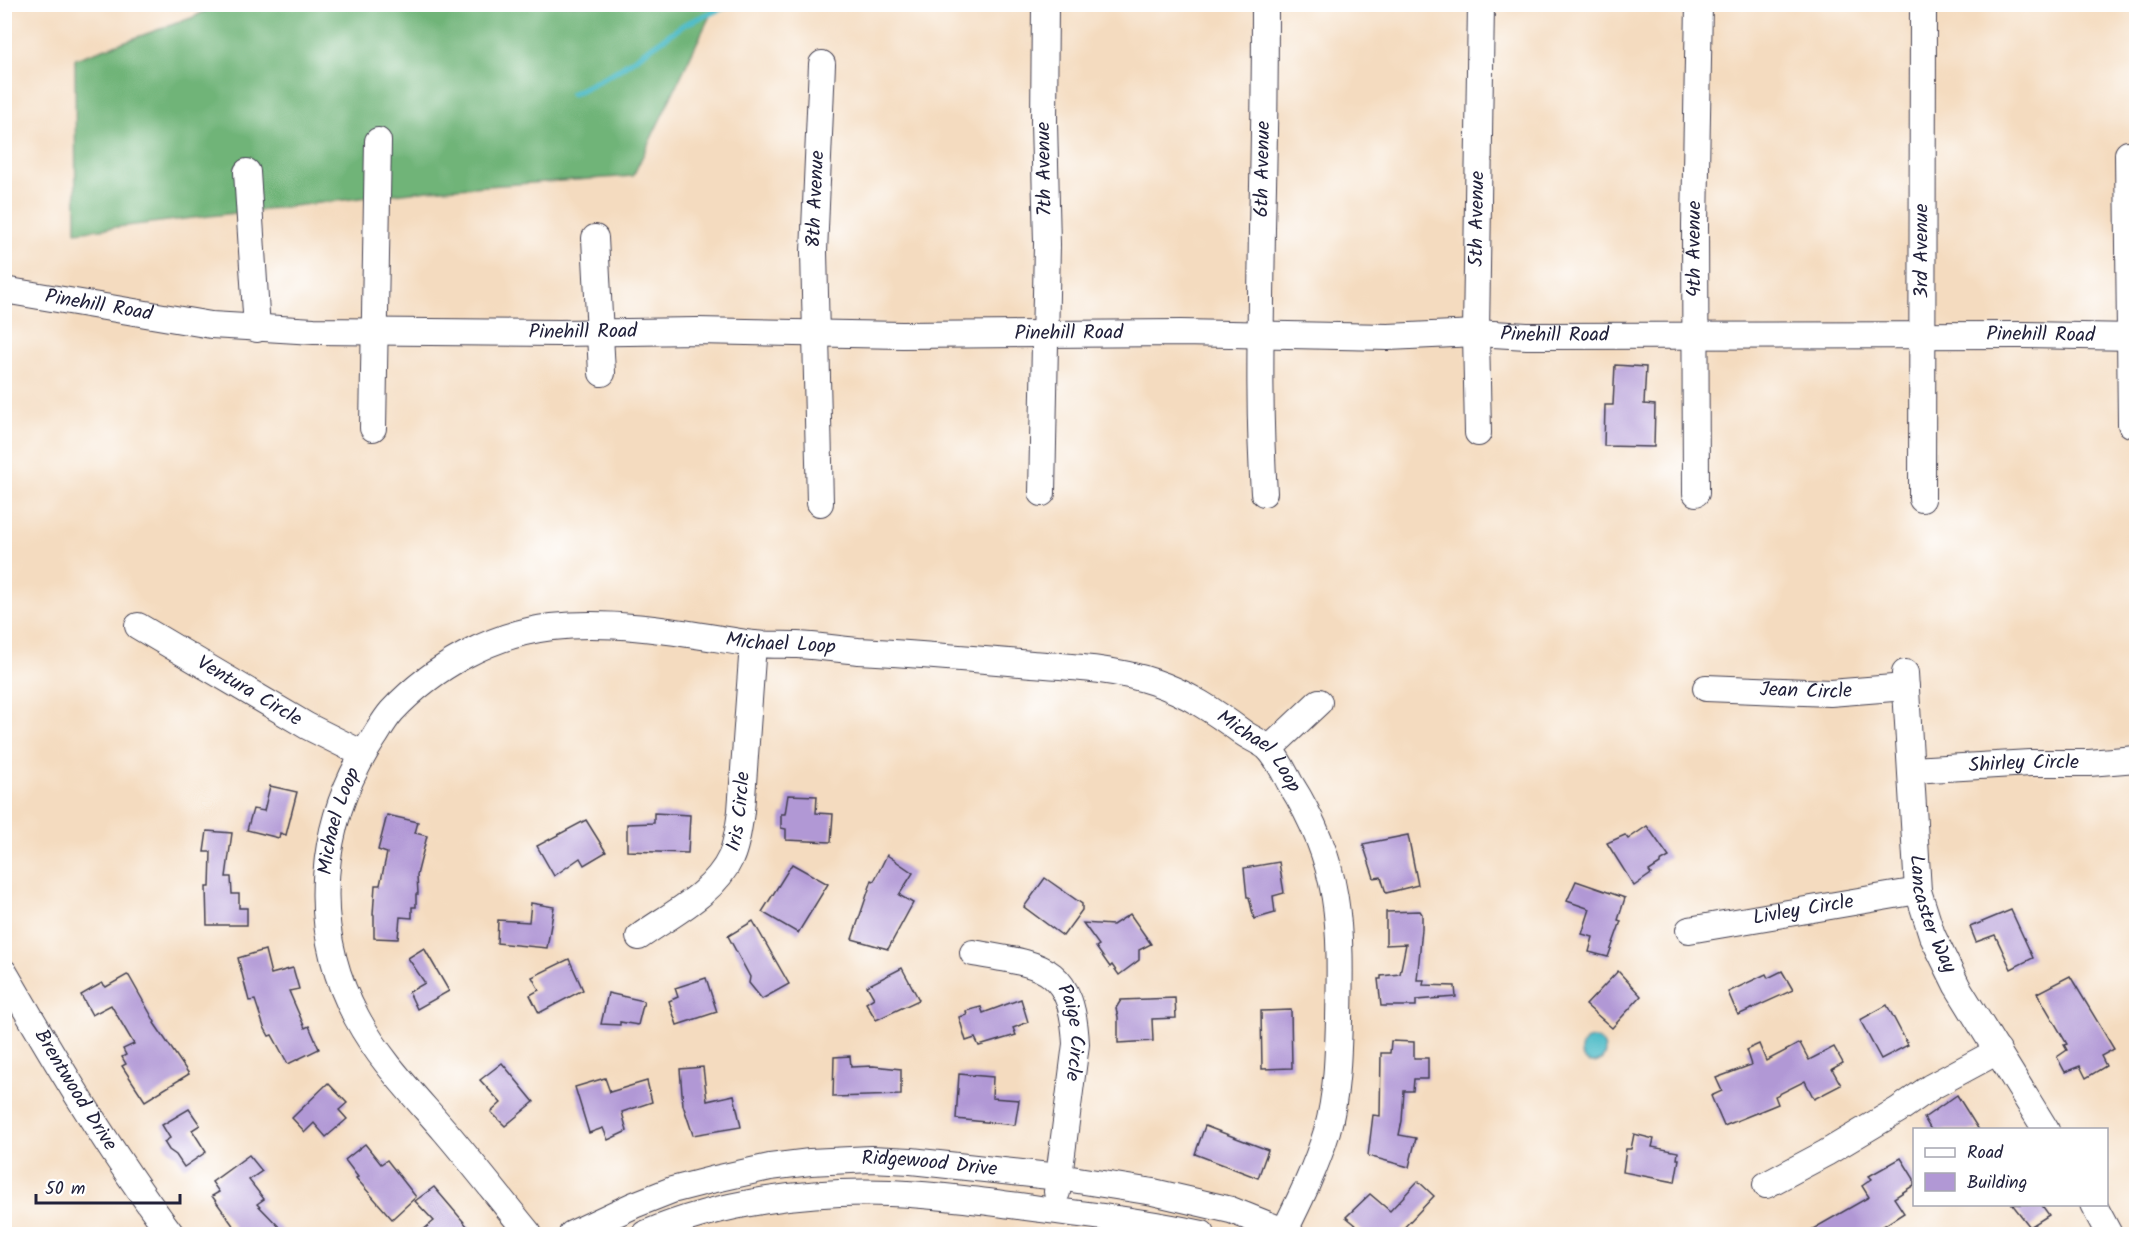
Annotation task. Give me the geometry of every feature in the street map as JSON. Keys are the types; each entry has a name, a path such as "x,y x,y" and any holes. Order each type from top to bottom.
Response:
{"street":[{"name":"7th Avenue","path":"1042,493 1047,244 1044,122 1045,4"},
{"name":"6th Avenue","path":"1264,4 1265,118 1260,335 1261,446 1264,493"},
{"name":"5th Avenue","path":"1478,434 1476,333 1481,4"},
{"name":"4th Avenue","path":"1696,493 1695,225 1699,4"},
{"name":"3rd Avenue","path":"1922,499 1923,4"},
{"name":"8th Avenue","path":"820,503 814,252 822,64"},
{"path":"373,428 378,141"},
{"path":"2128,154 2134,337 2131,424"},
{"path":"247,172 257,329"},
{"path":"595,238 602,373"},
{"name":"Pinehill Road","path":"4,290 211,325 257,329 1388,337 1476,333 1527,336 2134,337"},
{"name":"Ventura Circle","path":"138,626 297,720 363,754"},
{"name":"Michael Loop","path":"529,1234 393,1072 367,1036 345,994 332,949 324,881 332,828 345,790 363,754 391,712 423,684 456,660 493,642 512,635 552,627 612,626 690,633 753,644 797,645 956,657 1095,669 1135,676 1174,689 1210,708 1269,749 1309,816 1327,857 1336,900 1341,946 1339,1037 1333,1107 1313,1173 1286,1233"},
{"name":"Iris Circle","path":"639,937 703,892 719,877 731,856 738,834 741,811 753,644"},
{"name":"Jean Circle","path":"1706,688 1830,693 1905,680"},
{"name":"Lancaster Way","path":"1905,680 1918,891 1932,935 1957,986 2045,1128"},
{"path":"1269,749 1320,702"},
{"name":"Shirley Circle","path":"1912,770 2136,759"},
{"name":"Livley Circle","path":"1689,930 1918,891"},
{"name":"Paige Circle","path":"973,953 1020,961 1042,968 1058,981 1070,999 1075,1020 1076,1044 1055,1210"},
{"name":"Brentwood Drive","path":"4,972 103,1138 171,1234"},
{"path":"1766,1185 1826,1153 1898,1110 1931,1087 1998,1051"},
{"name":"Ridgewood Drive","path":"572,1234 633,1205 672,1190 770,1167 810,1162 871,1159 911,1161 1059,1177 1212,1204 1286,1233"},
{"name":"Ridgewood Drive","path":"645,1234 689,1218 747,1204 818,1195 888,1193 928,1195 1055,1210 1202,1234"},
{"path":"2094,1206 2109,1234"}],"green space":[{"path":"216,5 715,5 633,176 428,190 76,232 75,59 194,17"}],"water":[{"path":"1593,1039 1598,1040 1604,1046 1604,1056 1598,1062 1593,1063 1588,1062 1582,1056 1581,1051 1582,1046 1588,1040"}],"building":[{"path":"1615,365 1646,367 1644,404 1655,405 1654,447 1604,446 1605,405 1613,405"},
{"path":"270,786 297,792 286,835 280,833 279,838 247,830 253,809 264,811"},
{"path":"788,795 817,796 816,813 833,814 831,842 786,840 786,829 781,828 781,814 785,814"},
{"path":"654,813 690,815 688,853 627,851 627,824 654,823"},
{"path":"387,815 418,822 415,833 427,836 417,875 416,907 412,907 412,918 400,917 398,939 374,938 375,885 380,885 387,853 378,850"},
{"path":"586,820 606,852 584,865 580,858 554,876 537,846"},
{"path":"1647,826 1669,857 1649,871 1651,874 1634,886 1607,843 1625,835 1628,839"},
{"path":"207,831 232,833 226,877 231,877 232,894 239,894 239,908 247,908 247,925 207,925 206,887 210,887 211,852 204,852"},
{"path":"1408,835 1418,885 1386,893 1381,877 1374,878 1363,844"},
{"path":"887,855 913,873 899,895 913,903 888,949 852,939 872,880 874,881"},
{"path":"1279,862 1284,893 1273,896 1275,913 1254,919 1249,897 1247,897 1244,868"},
{"path":"792,864 828,884 798,933 762,912"},
{"path":"1045,878 1082,904 1082,910 1063,936 1024,907"},
{"path":"1576,881 1625,898 1618,920 1621,921 1608,957 1589,952 1593,937 1582,934 1590,909 1567,901"},
{"path":"531,903 554,907 547,948 497,943 498,920 529,922"},
{"path":"2011,910 2033,958 2011,969 1995,935 1976,942 1970,927"},
{"path":"1420,911 1422,929 1417,980 1424,980 1423,985 1455,986 1456,997 1416,1000 1416,1006 1381,1006 1378,979 1381,979 1381,976 1400,974 1406,944 1386,945 1386,912"},
{"path":"1130,914 1151,944 1139,950 1139,960 1119,975 1112,965 1110,967 1096,947 1099,945 1083,923 1113,925"},
{"path":"753,921 789,984 762,999 749,983 750,977 728,936"},
{"path":"424,948 449,991 417,1009 409,992 425,983 408,958"},
{"path":"265,950 271,974 293,968 299,989 289,991 305,1028 309,1026 319,1049 288,1064 272,1035 269,1036 264,1027 255,1000 249,1001 238,958"},
{"path":"569,959 583,990 539,1013 530,995 539,990 532,977"},
{"path":"902,968 919,1000 876,1020 866,1003 874,998 867,986"},
{"path":"1618,971 1641,996 1612,1028 1586,1005"},
{"path":"1782,971 1793,990 1738,1015 1728,992 1766,974 1768,978"},
{"path":"127,975 154,1023 189,1074 145,1101 122,1066 126,1064 122,1057 126,1055 123,1049 134,1044 111,1005 92,1015 81,995 102,983 106,987"},
{"path":"2070,976 2114,1049 2101,1056 2106,1066 2086,1078 2080,1066 2065,1072 2057,1057 2067,1050 2064,1045 2067,1044 2037,993"},
{"path":"706,978 717,1012 677,1025 669,1001 678,997 675,988"},
{"path":"608,993 644,1001 638,1025 620,1022 620,1025 601,1024"},
{"path":"1175,998 1176,1018 1152,1019 1153,1041 1118,1043 1116,1008 1121,1000"},
{"path":"1021,999 1028,1022 1013,1028 1016,1035 979,1046 975,1038 966,1041 959,1017 967,1015 966,1011 981,1007 983,1013"},
{"path":"1887,1005 1908,1045 1881,1059 1860,1020"},
{"path":"1291,1010 1292,1068 1262,1069 1261,1011"},
{"path":"1391,1041 1414,1042 1414,1058 1428,1058 1428,1079 1414,1079 1413,1091 1404,1091 1399,1135 1416,1138 1409,1167 1368,1156 1373,1115 1380,1116 1381,1053 1390,1053"},
{"path":"1800,1043 1809,1060 1834,1047 1843,1063 1832,1069 1841,1085 1814,1099 1805,1081 1775,1096 1778,1104 1724,1126 1711,1096 1722,1091 1716,1078 1751,1065 1746,1050 1759,1044 1766,1061"},
{"path":"850,1056 851,1067 873,1066 901,1069 901,1095 833,1097 834,1057"},
{"path":"502,1063 534,1102 505,1126 491,1112 501,1103 480,1080"},
{"path":"703,1067 707,1101 734,1095 741,1127 693,1135 683,1105 680,1069"},
{"path":"959,1074 993,1077 992,1098 1019,1100 1015,1125 956,1119"},
{"path":"605,1078 610,1092 647,1081 652,1102 622,1112 627,1131 608,1140 603,1128 589,1133 575,1087"},
{"path":"328,1083 347,1103 339,1110 347,1119 326,1137 314,1123 305,1132 292,1118"},
{"path":"1957,1095 1978,1128 1930,1128 1924,1118"},
{"path":"189,1109 200,1125 192,1130 206,1152 184,1167 164,1142 170,1138 162,1125"},
{"path":"1205,1126 1268,1150 1258,1178 1195,1154"},
{"path":"1634,1134 1654,1139 1652,1147 1678,1152 1675,1182 1623,1172 1626,1149 1631,1149"},
{"path":"365,1144 381,1164 387,1160 416,1197 392,1219 356,1178 358,1177 345,1160"},
{"path":"249,1155 262,1171 249,1180 264,1199 257,1204 286,1234 239,1234 212,1196 219,1192 212,1182"},
{"path":"1901,1158 1913,1177 1913,1186 1894,1198 1904,1213 1871,1234 1804,1234 1869,1197 1862,1186 1872,1179 1869,1176"},
{"path":"1418,1181 1434,1196 1398,1234 1367,1234 1346,1217 1370,1194 1390,1211"},
{"path":"434,1187 474,1234 418,1234 434,1221 415,1201"},
{"path":"2014,1206 2042,1206 2049,1215 2030,1227"}],"waterway":[{"path":"572,94 615,72 685,24 732,4"}]}
